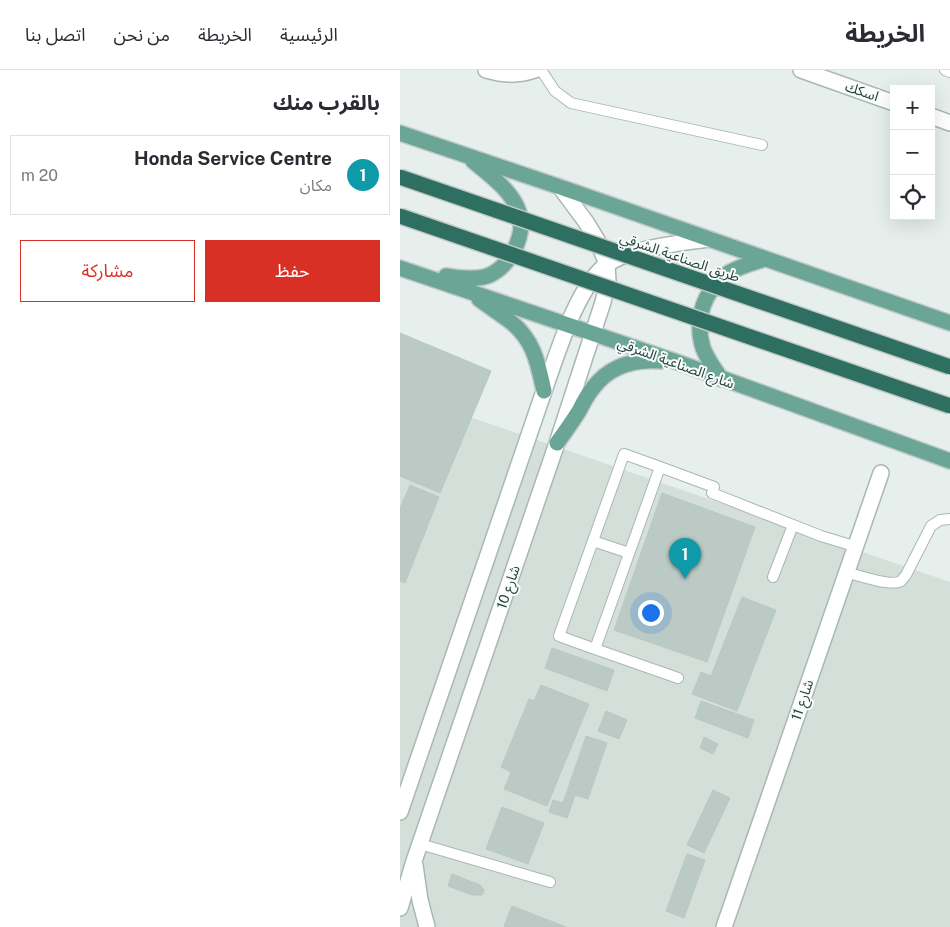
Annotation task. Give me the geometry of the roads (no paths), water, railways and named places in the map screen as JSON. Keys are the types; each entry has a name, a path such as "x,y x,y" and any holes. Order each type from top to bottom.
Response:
{"highway":[{"name":"طريق الصناعية الشرقي","path":"400,177 950,368"},
{"path":"400,216 950,406"}],"main road":[{"path":"400,133 950,323"},
{"path":"401,268 465,279 485,277 502,268 517,246 522,226 519,212 511,197 497,181 466,155"},
{"path":"721,379 704,350 699,330 701,309 710,290 725,275 765,259"},
{"name":"شارع الصناعية الشرقي","path":"401,268 680,363 950,461"},
{"path":"470,291 513,323 524,334 535,353 544,391"},
{"path":"558,443 592,388 613,369 625,363 637,361 680,363"}],"street":[{"path":"486,70 508,74 523,74 535,70"},
{"name":"اسكك","path":"801,70 890,102"},
{"path":"935,117 950,122"},
{"name":"شارع 10","path":"400,908 414,861 558,443 594,334 608,281 607,264 597,240 560,187"},
{"path":"400,812 544,391 568,325 582,295 593,277 607,264 624,256 666,245 709,239"},
{"name":"شارع 11","path":"724,927 854,546 881,473"},
{"path":"400,789 416,764"},
{"path":"414,861 420,900 427,927"}],"lane":[{"path":"541,70 555,91 571,103 762,145"},
{"path":"945,70 950,72"},
{"path":"678,678 559,636 624,454 660,467 793,525 854,546"},
{"path":"595,649 660,467"},
{"path":"846,572 895,583 902,581 931,526 940,520 950,519"},
{"path":"773,576 793,525"},
{"path":"593,540 629,553"},
{"path":"420,844 550,882"}],"place":[{"name":"Honda Service Centre","path":"685,579"}]}
